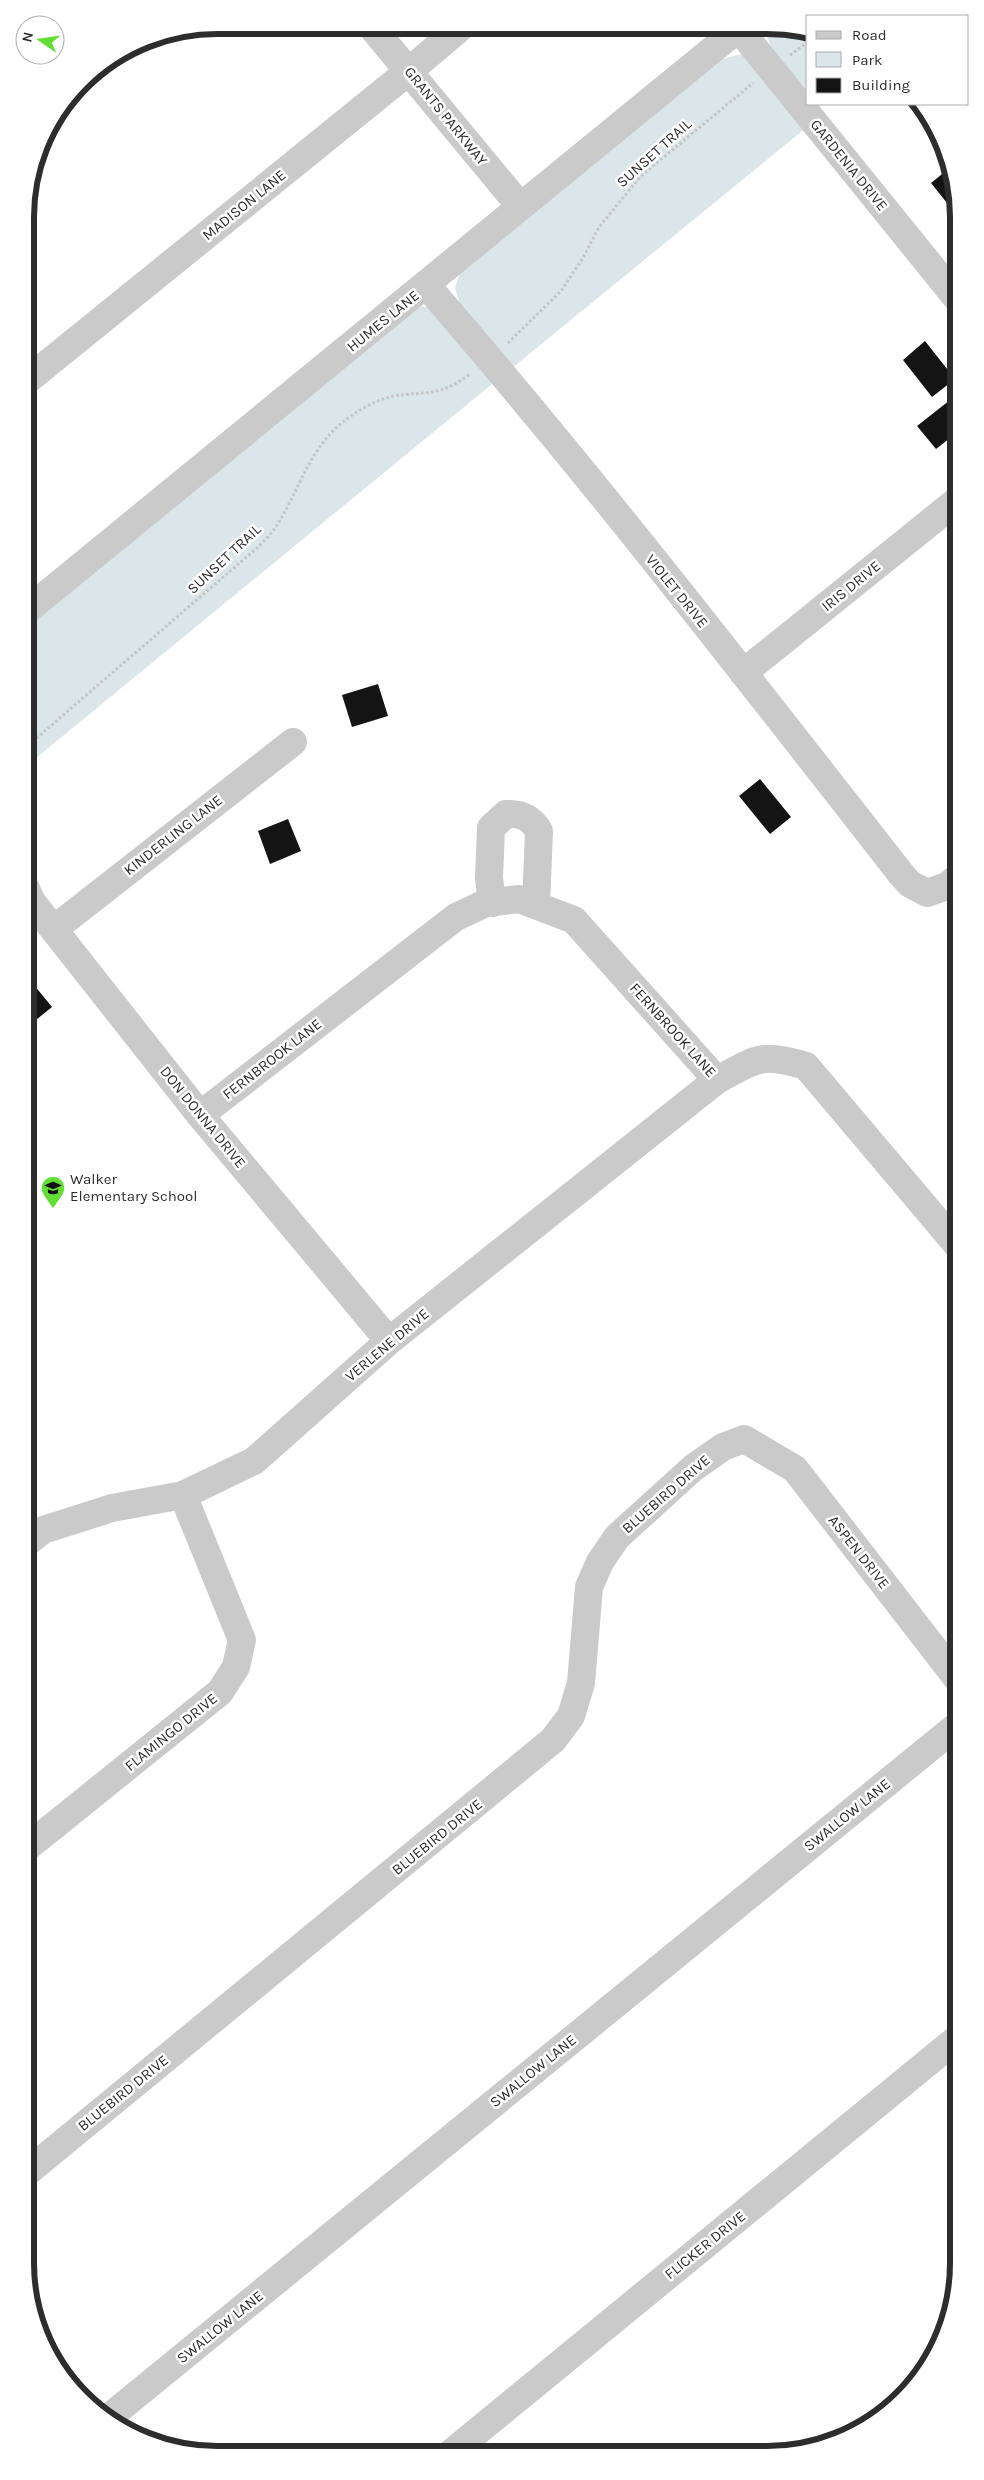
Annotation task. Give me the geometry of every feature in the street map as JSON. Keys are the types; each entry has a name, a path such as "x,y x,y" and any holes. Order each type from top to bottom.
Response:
{"street":[{"name":"GRANTS PARKWAY","path":"378,34 520,206"},
{"name":"MADISON LANE","path":"34,375 409,72 452,34"},
{"name":"HUMES LANE","path":"34,605 427,286 520,206 733,34"},
{"name":"GARDENIA DRIVE","path":"743,34 950,290"},
{"name":"VIOLET DRIVE","path":"427,286 496,366 743,673 901,874 910,884 927,893 950,884"},
{"name":"IRIS DRIVE","path":"743,673 950,506"},
{"name":"KINDERLING LANE","path":"54,929 293,742"},
{"path":"492,902 489,858 492,828 506,814 517,813 527,817 539,831 536,905"},
{"name":"FERNBROOK LANE","path":"200,1115 456,917 492,902 519,899 574,920 717,1080 757,1059 779,1058 806,1066 950,1236"},
{"name":"DON DONNA DRIVE","path":"34,904 200,1115 389,1341"},
{"name":"VERLENE DRIVE","path":"34,1537 43,1530 112,1508 183,1495 254,1461 389,1341 717,1080"},
{"name":"ASPEN DRIVE","path":"744,1439 795,1469 950,1669"},
{"name":"BLUEBIRD DRIVE","path":"34,2167 553,1740 571,1716 581,1683 589,1587 600,1562 617,1537 693,1468 723,1447 744,1439"},
{"name":"FLAMINGO DRIVE","path":"34,1842 220,1692 236,1667 242,1640 183,1495"},
{"name":"SWALLOW LANE","path":"113,2414 950,1731"},
{"name":"FLICKER DRIVE","path":"460,2446 950,2044"}],"path":[{"path":"783,59 806,43"},
{"name":"SUNSET TRAIL","path":"501,350 561,291 583,258 599,227 641,176 761,77"},
{"name":"SUNSET TRAIL","path":"34,740 257,548 274,528 319,447 342,422 365,408 393,396 440,391 458,383 471,373"}],"green space":[{"path":"768,34 779,34 806,38 806,93 774,54"},
{"path":"741,54 755,63 807,127 512,368 460,304 455,288 460,272 723,59"},
{"path":"422,306 437,311 497,380 34,760 34,622 406,315"}],"building":[{"path":"945,172 950,207 931,183"},
{"path":"925,341 950,373 950,383 932,397 903,360"},
{"path":"950,400 950,438 936,449 917,426"},
{"path":"378,684 388,716 352,727 342,695"},
{"path":"760,779 791,817 770,834 739,796"},
{"path":"288,819 301,851 270,864 258,831"},
{"path":"34,985 52,1007 34,1022"}],"place":[{"name":"Walker Elementary School","path":"53,1209"}]}
